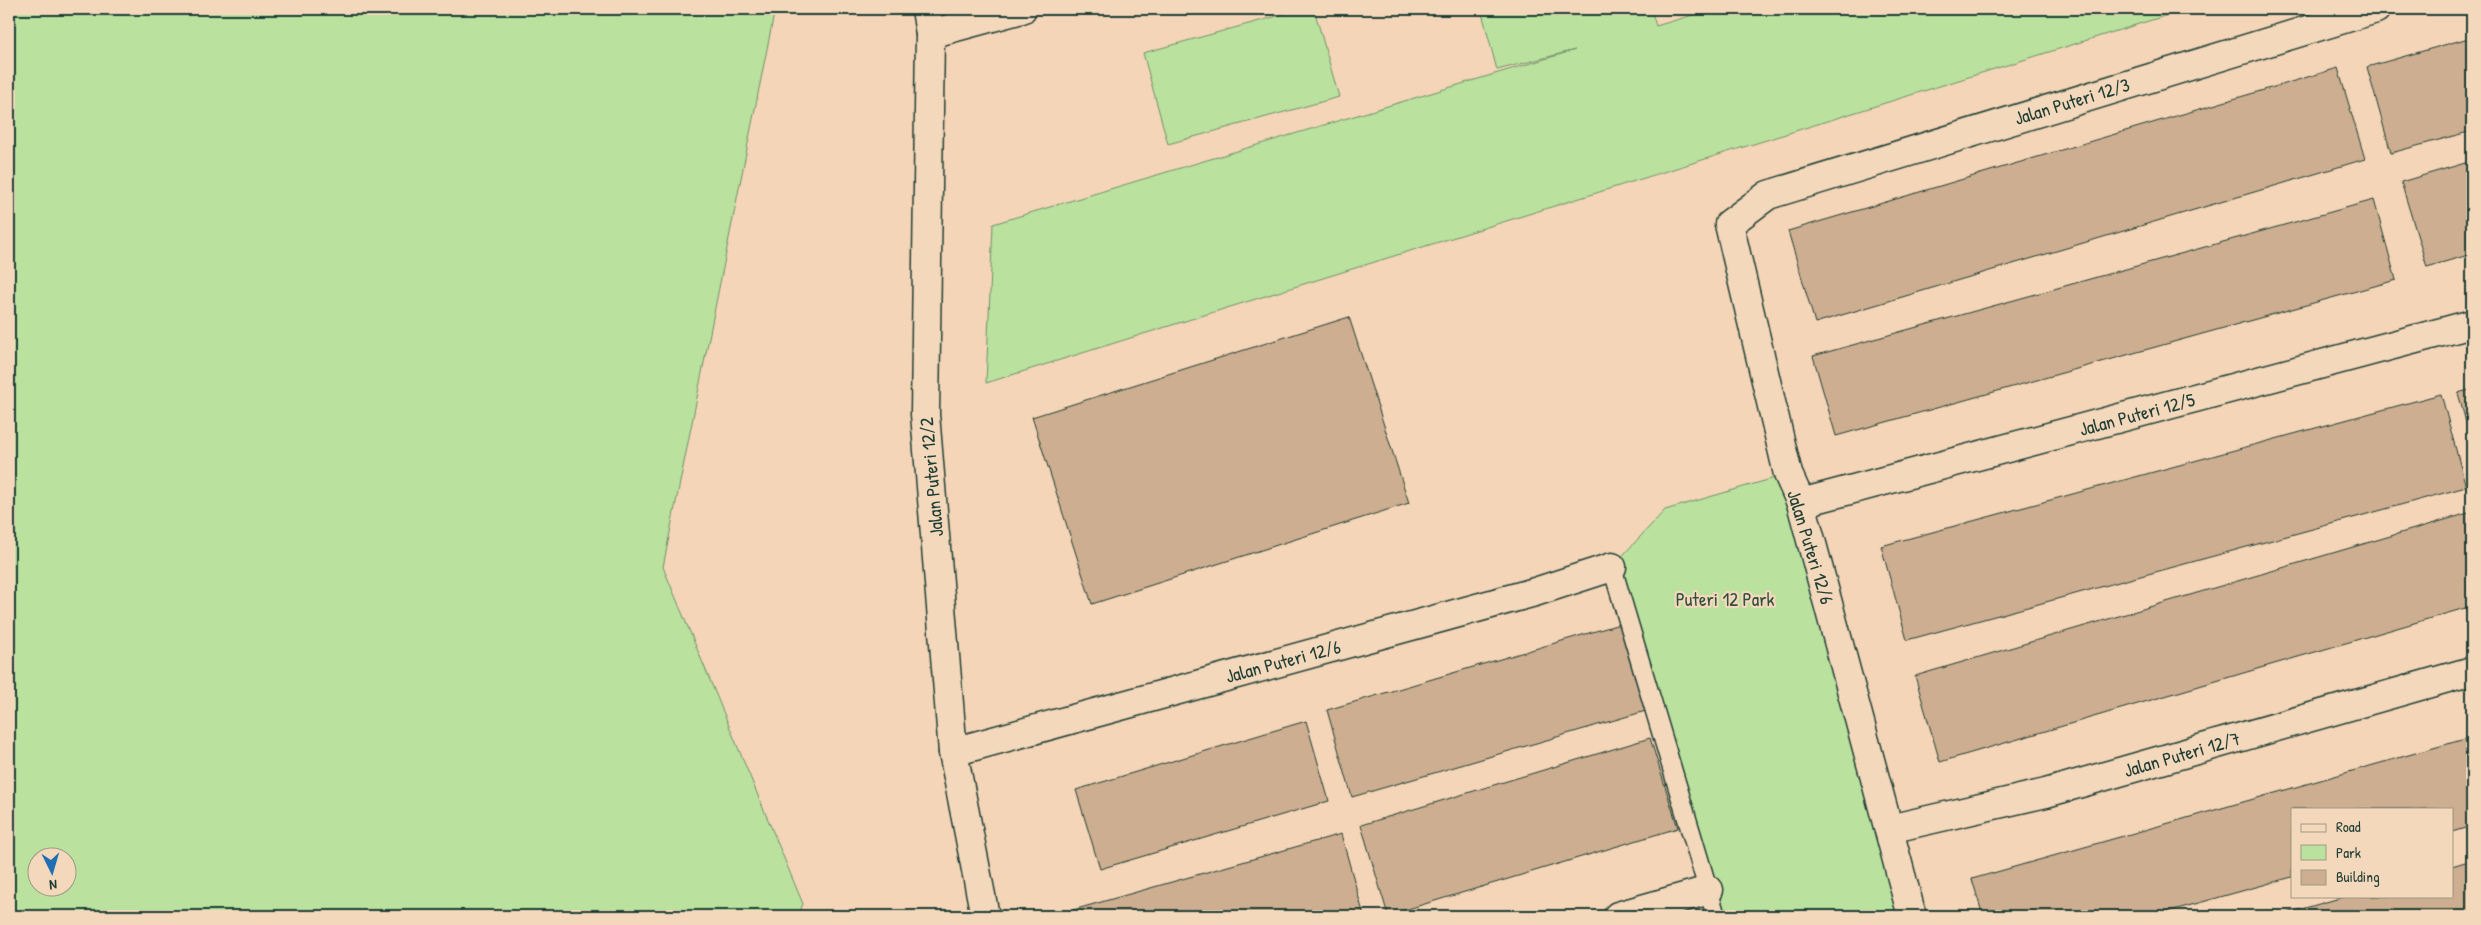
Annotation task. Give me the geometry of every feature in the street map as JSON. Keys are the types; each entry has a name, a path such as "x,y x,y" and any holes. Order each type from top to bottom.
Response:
{"street":[{"path":"928,22 1022,9"},
{"name":"Jalan Puteri 12/3","path":"1768,195 2376,9"},
{"name":"Jalan Puteri 12/2","path":"928,22 925,414 953,752 985,916"},
{"name":"Jalan Puteri 12/6","path":"1768,195 1729,224 1788,474 1801,503 1912,916"},
{"name":"Jalan Puteri 12/5","path":"1801,503 2472,324"},
{"name":"Jalan Puteri 12/6","path":"953,752 1535,592 1612,566"},
{"name":"Jalan Puteri 12/7","path":"1889,829 2046,793 2472,671"},
{"path":"1618,916 1709,890"}],"lane":[{"path":"1612,566 1716,916"}],"green space":[{"path":"9,9 775,9 663,567 803,904 798,916 9,916"},
{"path":"1303,9 1314,9 1339,97 1168,144 1143,53"},
{"path":"1481,9 1651,9 1656,26 1713,9 2187,9 986,383 993,224 1575,50 1497,70"},
{"name":"Puteri 12 Park","path":"1788,474 1912,916 1716,916 1612,567 1665,510"}],"building":[{"path":"2472,37 2472,131 2391,153 2367,67"},
{"path":"2338,68 2365,159 1815,323 1788,231"},
{"path":"2472,161 2472,254 2427,267 2401,182"},
{"path":"2374,200 2396,280 1836,436 1813,356"},
{"path":"1349,317 1409,503 1092,604 1032,417"},
{"path":"2472,389 2472,444 2458,393"},
{"path":"2441,394 2466,487 1907,640 1881,546"},
{"path":"2472,512 2472,606 1940,762 1915,676"},
{"path":"1623,623 1649,710 1352,797 1327,710"},
{"path":"1306,721 1329,801 1100,869 1076,790"},
{"path":"2472,737 2472,826 2454,831 2454,808 2291,808 2291,877 2152,916 1983,916 1972,879"},
{"path":"1650,738 1678,828 1388,915 1361,825"},
{"path":"1341,834 1364,916 1075,916 1073,910"},
{"path":"2472,860 2472,916 2277,916 2340,898 2454,898 2454,865"}]}
